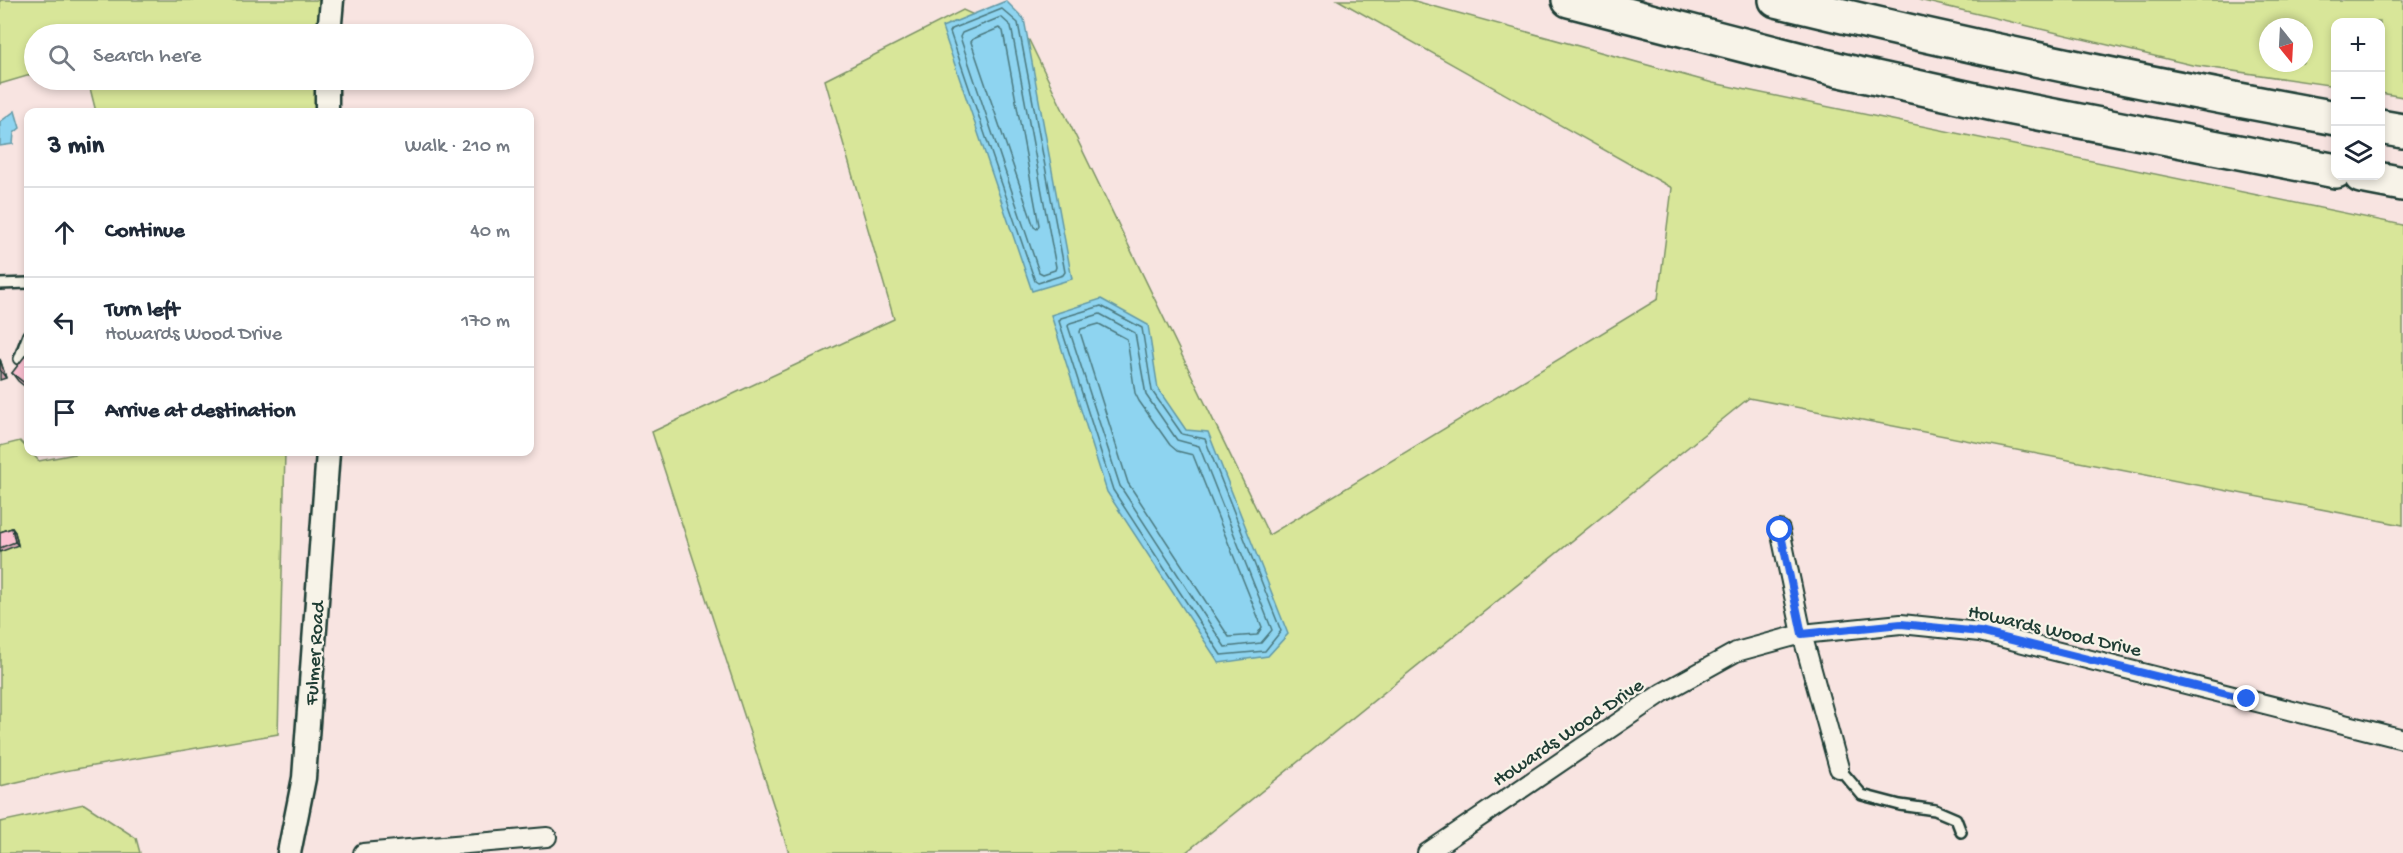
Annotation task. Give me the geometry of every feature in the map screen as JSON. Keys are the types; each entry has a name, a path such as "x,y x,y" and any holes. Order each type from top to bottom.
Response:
{"highway":[{"path":"1569,0 1863,75 1998,105 2331,170"},
{"path":"1776,0 1924,36 2215,96 2331,117"},
{"path":"2385,128 2403,131"},
{"path":"2382,180 2403,184"}],"street":[{"path":"330,24 332,0"},
{"path":"327,90 327,108"},
{"name":"Fulmer Road","path":"289,853 304,778 328,456"},
{"path":"1780,530 1802,634 1839,768"},
{"name":"Howards Wood Drive","path":"1427,853 1662,693 1736,652 1802,634 1901,624 1980,632 2403,739"},
{"path":"363,853 547,837"}],"lane":[{"path":"0,284 24,283"},
{"path":"19,359 24,345"},
{"path":"1839,768 1862,795 1900,805 1935,810 1956,819 1961,832"}],"green space":[{"path":"0,0 319,0 318,24 24,24 24,77 0,84"},
{"path":"1338,0 1411,0 1713,83 2403,225 2403,525 1749,398 1185,853 789,853 652,432 894,319 825,80 963,10 1029,40 1269,535 1658,299 1672,188"},
{"path":"1919,0 2403,0 2403,97 2385,94 2385,18 2331,18 2331,85 2192,65"},
{"path":"90,90 317,90 316,108 95,108"},
{"path":"20,441 24,445 24,456 34,456 39,461 65,456 285,456 278,734 64,771 0,786 0,446"},
{"path":"84,804 136,838 140,853 0,853 0,822"}],"water":[{"path":"1006,1 1024,19 1072,279 1032,291 942,27"},
{"path":"15,111 20,128 14,133 13,144 0,146 0,122"},
{"path":"1101,299 1148,325 1158,389 1186,430 1208,432 1288,634 1268,656 1219,663 1107,492 1051,315"}],"building":[{"path":"24,357 24,382 12,373"},
{"path":"12,528 15,542 0,548 0,532"}],"route":[{"path":"1780,530 1802,634 1901,624 1980,632 2247,699"}]}
